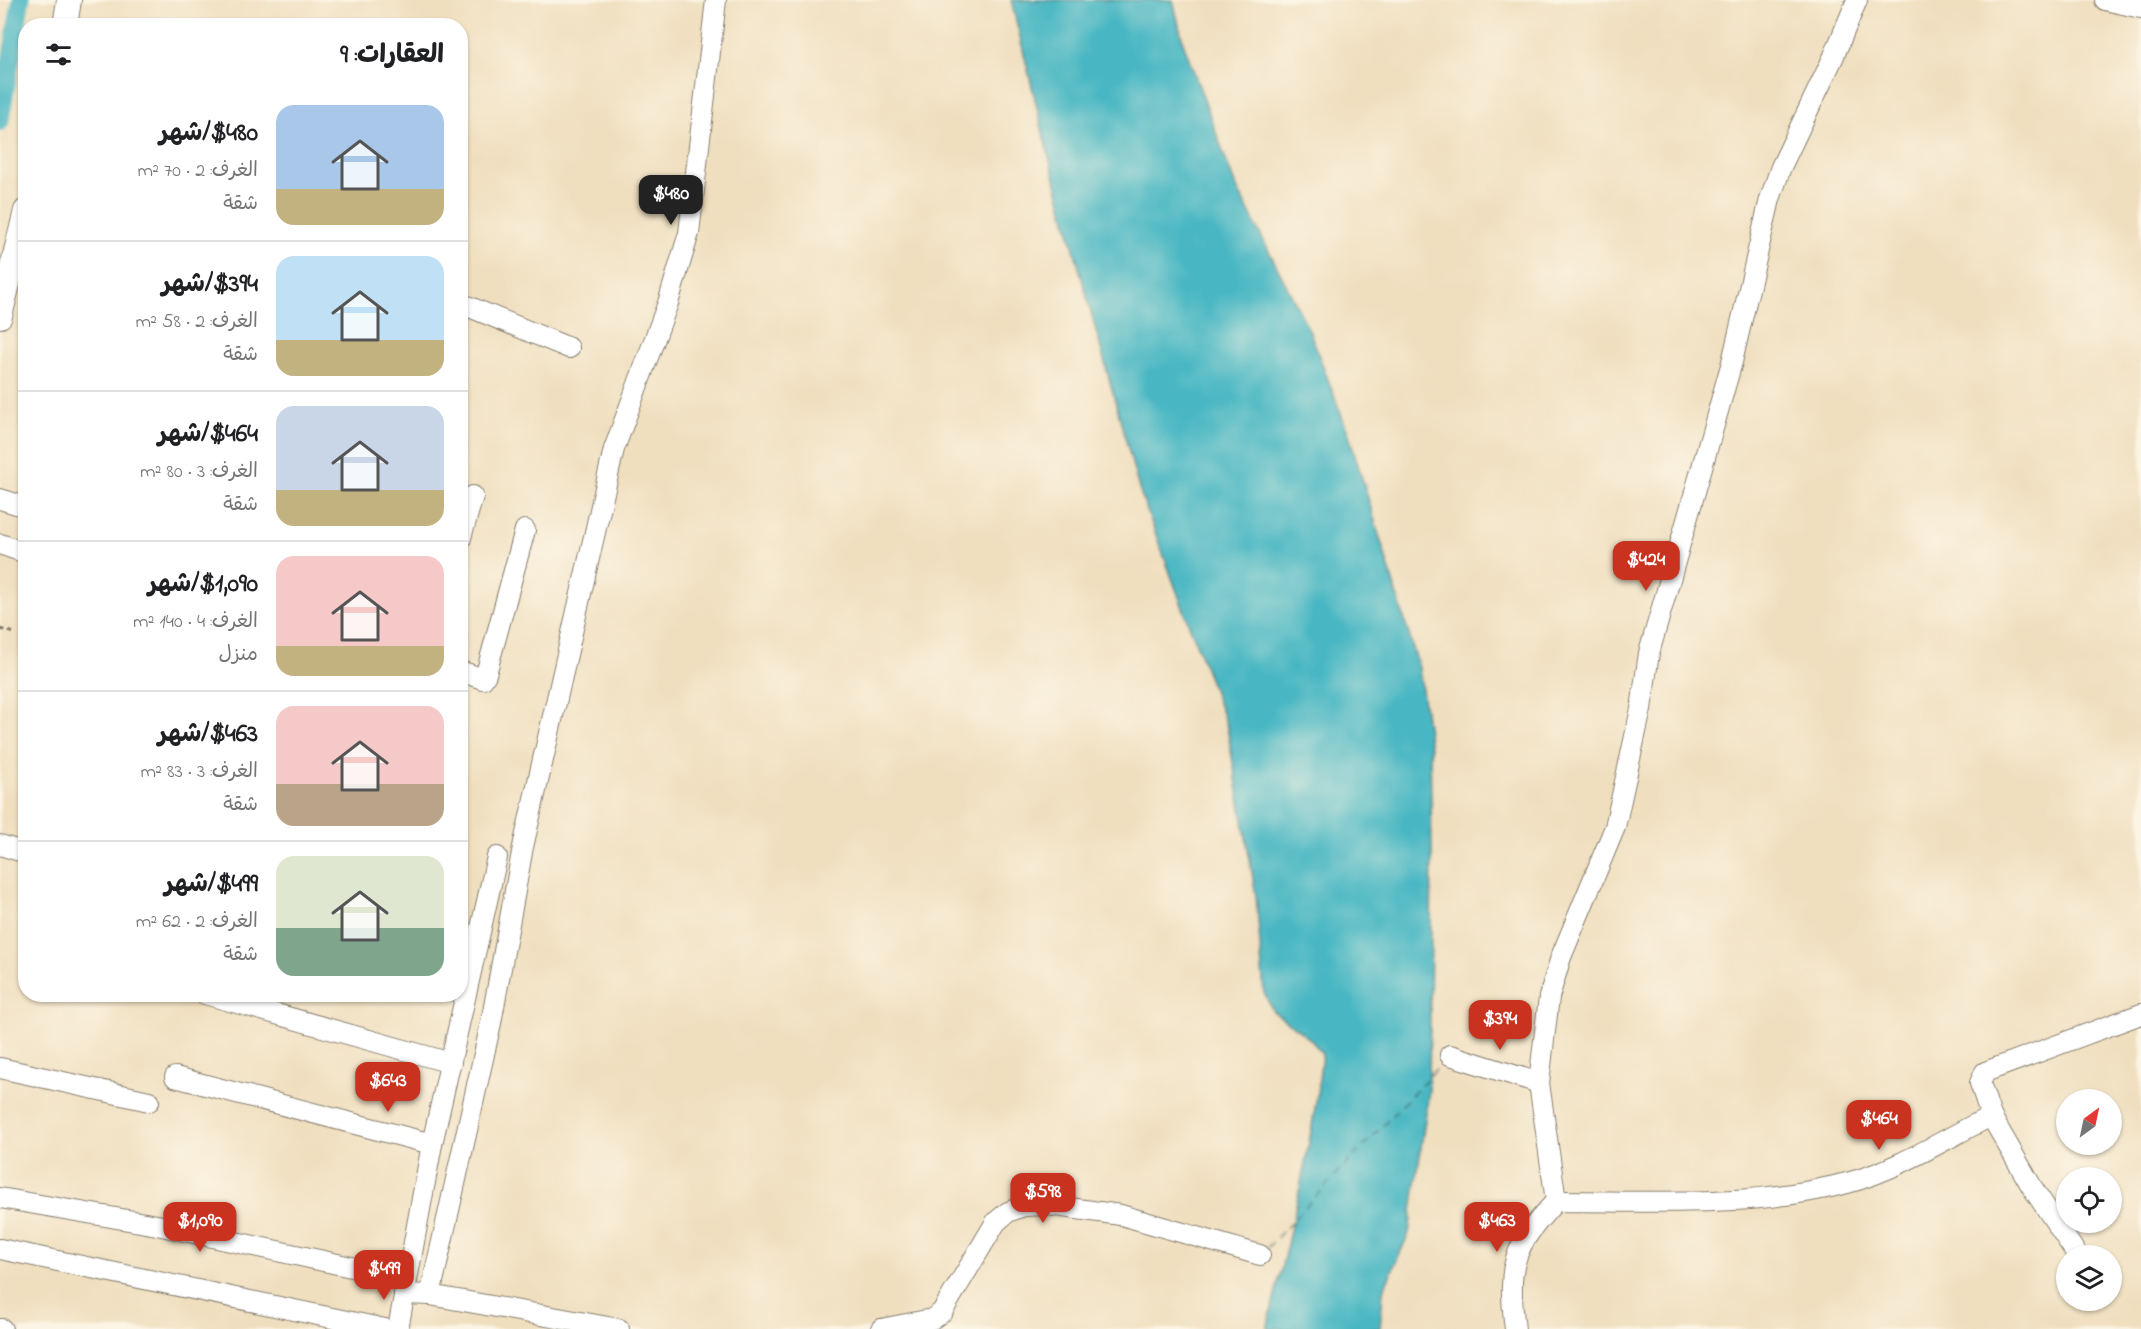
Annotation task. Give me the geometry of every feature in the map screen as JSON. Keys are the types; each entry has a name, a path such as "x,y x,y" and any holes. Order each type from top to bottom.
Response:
{"street":[{"path":"66,18 69,0"},
{"path":"430,1295 486,1044 524,847 614,449 668,303 689,233 716,0"},
{"path":"1557,1201 1539,1083 1549,996 1561,957 1615,826 1641,709 1649,653 1732,362 1770,199 1781,167 1833,58 1857,0"},
{"path":"2104,0 2141,8"},
{"path":"0,316 18,274"},
{"path":"468,306 569,348"},
{"path":"468,513 473,496"},
{"path":"0,499 18,505"},
{"path":"468,674 483,679 486,674 525,530"},
{"path":"0,544 18,550"},
{"path":"0,845 18,851"},
{"path":"468,978 497,857"},
{"path":"234,1002 451,1063"},
{"path":"398,1329 432,1144 463,1002"},
{"path":"2071,1245 2032,1187 1991,1116 1980,1083 1985,1072 2141,1014"},
{"path":"1450,1055 1539,1083"},
{"path":"0,1068 149,1101"},
{"path":"175,1077 432,1144"},
{"path":"1515,1329 1511,1297 1515,1256 1535,1224 1557,1201 1748,1200 1782,1197 1848,1183 1878,1172 1991,1116"},
{"path":"0,1198 157,1225 405,1286 430,1295 619,1329"},
{"path":"881,1329 932,1319 942,1312 996,1222 1008,1212 1024,1206 1048,1205 1121,1215 1260,1256"},
{"path":"0,1249 385,1329"}],"path":[{"path":"0,629 15,633"}],"water":[{"path":"1011,0 1173,0 1183,42 1234,182 1310,332 1349,435 1419,668 1430,748 1432,853 1429,1091 1409,1233 1383,1291 1380,1329 1267,1329 1313,1123 1322,1053 1310,1039 1273,1011 1264,993 1256,896 1227,727 1139,489 1049,157"}],"waterway":[{"path":"0,122 21,0"}],"ferry route":[{"path":"1267,1248 1443,1062"}]}
